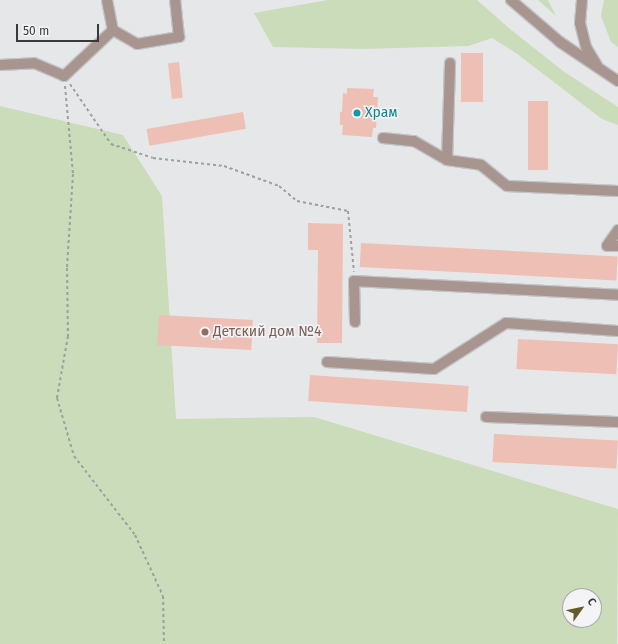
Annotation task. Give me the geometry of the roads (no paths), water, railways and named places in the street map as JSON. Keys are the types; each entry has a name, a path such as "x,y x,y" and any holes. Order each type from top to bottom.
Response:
{"street":[{"path":"107,0 113,30 137,44 179,37 174,0"},
{"path":"511,0 560,42 598,69 618,81"},
{"path":"582,0 580,22 586,46 598,69"},
{"path":"0,65 34,63 64,76 113,30"},
{"path":"447,160 450,63"},
{"path":"383,138 414,141 447,160 480,165 508,186 618,191"},
{"path":"618,230 607,246 618,246"},
{"path":"354,322 354,281 618,295"},
{"path":"327,362 434,369 506,323 618,332"},
{"path":"486,417 618,422"}],"place":[{"name":"Храм","path":"357,113"},
{"name":"Детский дом №4","path":"205,332"}]}
